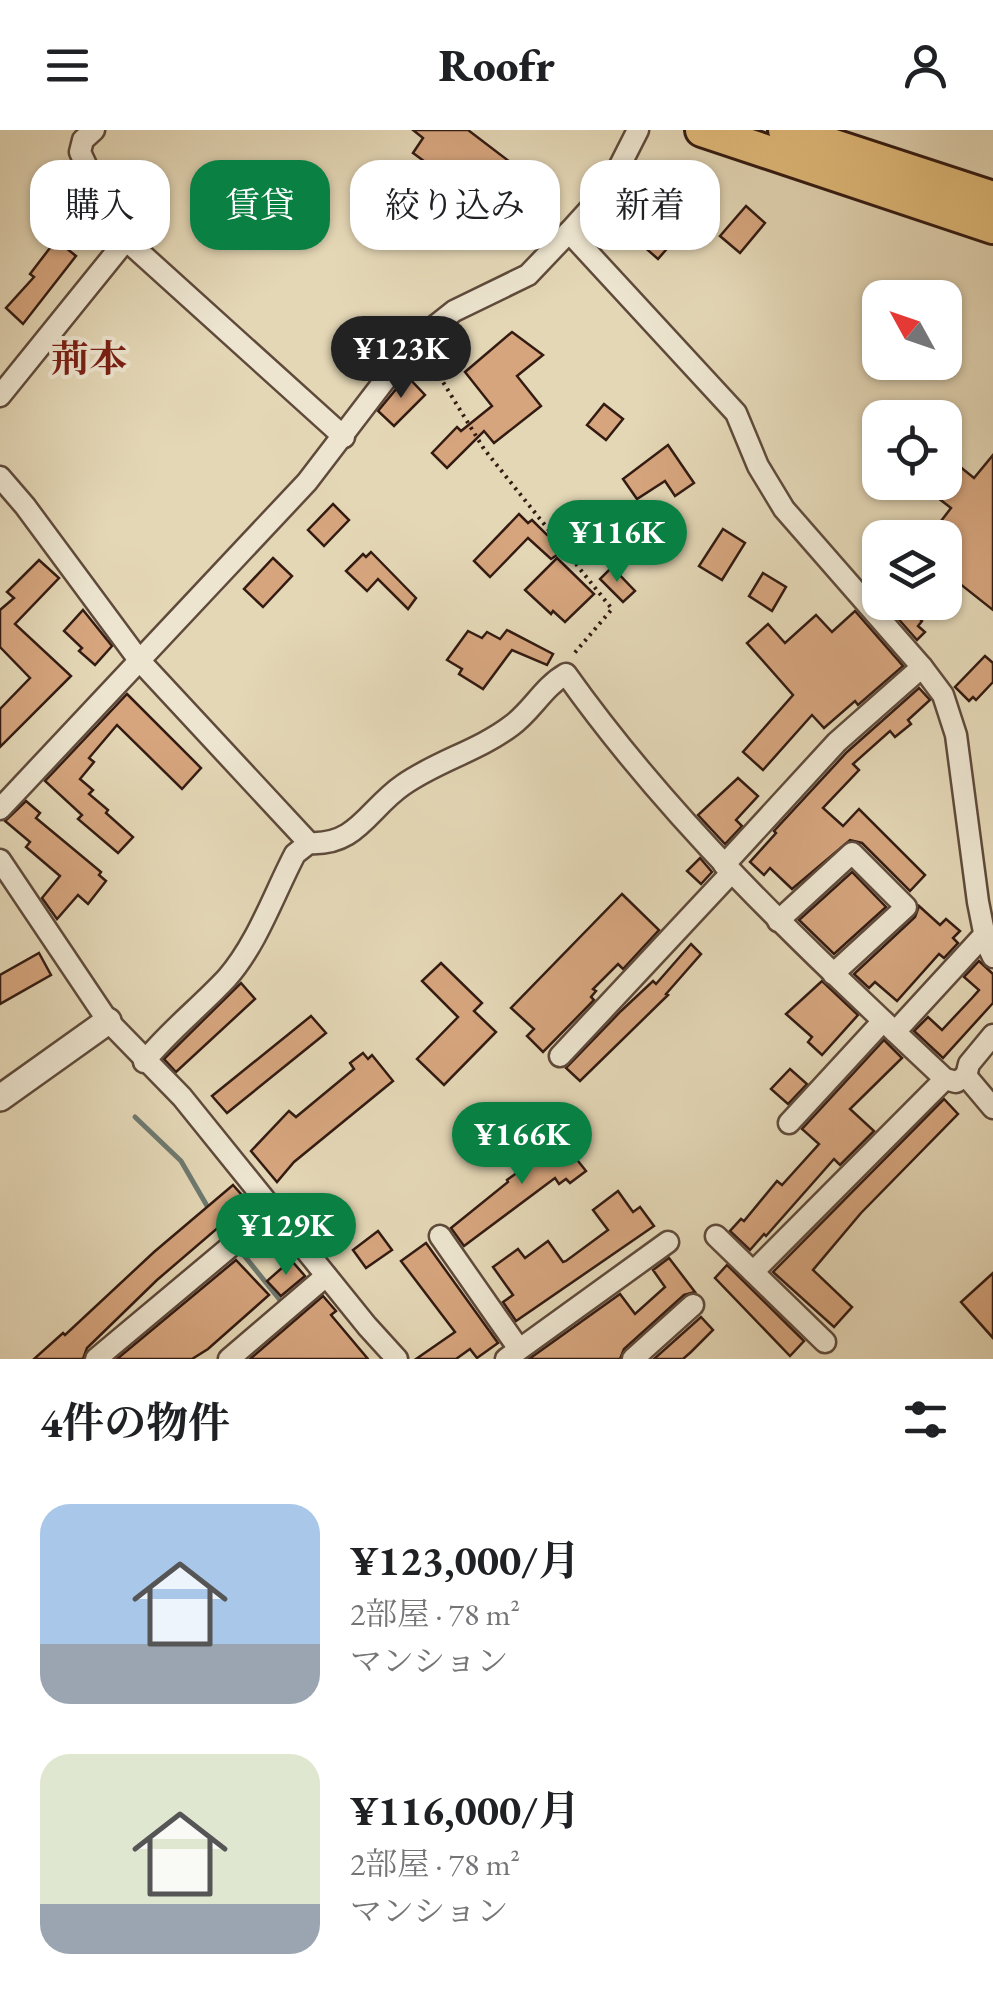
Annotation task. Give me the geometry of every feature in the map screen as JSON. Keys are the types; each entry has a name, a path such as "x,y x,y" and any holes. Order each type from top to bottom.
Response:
{"main road":[{"path":"702,130 993,226"},
{"path":"785,130 993,198"}],"street":[{"path":"84,160 80,152 83,140 94,130"},
{"path":"0,809 308,482 385,380 430,330 454,311 528,275 569,232 608,189 638,130"},
{"path":"569,232 736,414 758,466 784,510 943,695 956,735 984,934 993,957"},
{"path":"0,396 118,250"},
{"path":"137,250 344,437"},
{"path":"0,478 25,506 138,660 310,843"},
{"path":"560,1056 837,742 922,667"},
{"path":"144,1062 228,976 295,854 310,843 330,844 350,834 399,787 515,724 549,684 566,674 618,743 727,869 944,1078 956,1082 966,1076 968,1064 993,1035"},
{"path":"778,921 852,853 906,906 833,974"},
{"path":"0,860 108,1021 182,1098 397,1359"},
{"path":"789,1123 984,934"},
{"path":"0,1098 108,1021"},
{"path":"966,1076 993,1108"},
{"path":"752,1272 944,1078"},
{"path":"96,1359 274,1210"},
{"path":"440,1236 512,1354 668,1242"},
{"path":"716,1236 826,1342"},
{"path":"229,1359 326,1276"},
{"path":"633,1359 693,1305"}],"path":[{"path":"430,330 435,369 484,449 612,610 572,656 566,674"}],"building":[{"path":"413,130 468,130 507,160 422,160 413,153 423,138"},
{"path":"746,206 765,223 740,253 720,236"},
{"path":"48,250 68,250 76,256 23,324 6,308 34,277 30,274"},
{"path":"648,250 666,250 658,259"},
{"path":"512,332 543,355 517,376 541,406 494,443 484,431 447,468 432,453 457,427 461,431 492,406 465,372"},
{"path":"407,376 425,395 394,426 378,411"},
{"path":"604,404 623,419 606,440 587,425"},
{"path":"668,445 694,483 675,496 665,481 637,499 623,479"},
{"path":"993,455 993,610 962,585 962,520 942,520 951,508 941,500 962,500 962,468 974,478"},
{"path":"333,504 349,520 324,546 308,530"},
{"path":"590,506 603,524 551,559 528,538 490,577 474,561 519,514 547,535"},
{"path":"723,529 745,543 722,580 699,566"},
{"path":"371,552 416,598 408,609 378,579 367,591 346,571 363,554 366,557"},
{"path":"273,558 292,576 263,607 244,589"},
{"path":"557,558 594,594 565,622 525,590"},
{"path":"39,560 59,578 15,624 71,676 0,747 0,709 30,678 0,647 0,610 14,598 7,592"},
{"path":"612,567 635,591 623,602 600,579"},
{"path":"763,573 786,587 772,611 749,596"},
{"path":"83,610 112,646 95,665 64,631"},
{"path":"855,611 903,666 824,728 812,715 763,770 743,752 793,695 747,643 768,624 785,643 816,615 832,632"},
{"path":"899,620 922,621 918,626 925,632 917,640"},
{"path":"507,630 553,654 547,665 512,650 483,689 459,674 462,669 447,660 468,631 482,638 487,632 500,639"},
{"path":"985,656 993,663 993,682 976,700 973,697 969,701 955,687"},
{"path":"919,688 930,700 908,720 911,724 895,737 890,731 853,764 859,770 823,808 843,826 859,809 925,875 910,891 862,843 850,840 792,889 770,868 764,875 750,862 774,831 847,752"},
{"path":"127,694 201,768 182,789 117,725 89,758 94,762 80,779 93,790 89,794 108,810 106,813 133,837 118,853 78,819 82,815 45,781"},
{"path":"738,778 758,796 736,820 742,826 725,844 698,815"},
{"path":"26,801 40,813 36,818 101,872 99,875 106,881 88,904 78,895 57,919 42,898 60,876 26,847 30,842 5,821"},
{"path":"700,858 712,872 701,884 687,871"},
{"path":"852,872 886,907 834,954 799,920"},
{"path":"622,894 659,930 623,969 618,964 593,989 594,1000 543,1052 527,1036 534,1029 511,1008"},
{"path":"919,906 940,925 946,919 960,931 953,938 958,943 944,958 939,954 897,1001 875,982 869,988 854,974 915,917"},
{"path":"691,944 701,954 668,995 580,1081 566,1068 653,981 656,984"},
{"path":"39,953 51,975 0,1004 0,975"},
{"path":"979,961 993,974 993,1003 943,1058 914,1031 928,1017 942,1030 972,998 979,990 964,977"},
{"path":"441,963 482,1003 474,1011 496,1032 444,1085 417,1059 458,1017 422,981"},
{"path":"822,981 858,1015 822,1055 808,1042 812,1037 786,1014"},
{"path":"241,983 255,999 176,1072 164,1059"},
{"path":"311,1016 326,1033 227,1113 212,1096"},
{"path":"884,1040 902,1058 850,1109 874,1131 840,1165 834,1159 750,1250 730,1231 741,1219 744,1221 777,1181 782,1185 819,1144 802,1129"},
{"path":"363,1053 368,1059 372,1055 393,1081 294,1162 277,1182 251,1151 289,1111 296,1117 354,1069 350,1063"},
{"path":"790,1069 807,1084 788,1104 771,1089"},
{"path":"944,1099 958,1114 861,1213 813,1270 852,1307 834,1327 773,1272"},
{"path":"554,1131 586,1171 570,1183 566,1179 559,1184 555,1178 464,1246 451,1228 543,1154 536,1144"},
{"path":"233,1185 248,1202 157,1280 87,1348 83,1359 34,1359 65,1335"},
{"path":"618,1191 633,1212 640,1207 654,1226 516,1321 503,1302 513,1295 493,1267 518,1249 525,1258 548,1241 566,1261 608,1230 593,1210"},
{"path":"378,1231 392,1250 366,1268 353,1250"},
{"path":"426,1243 498,1343 477,1358 470,1349 456,1359 416,1359 455,1332 401,1261"},
{"path":"669,1258 695,1292 684,1295 624,1349 620,1359 529,1359 620,1294 635,1314 665,1287 653,1270"},
{"path":"236,1260 269,1295 208,1349 192,1359 117,1359"},
{"path":"291,1260 305,1276 281,1296 267,1281"},
{"path":"727,1265 804,1341 790,1356 715,1278"},
{"path":"993,1273 993,1338 961,1302"},
{"path":"323,1296 336,1311 331,1315 368,1359 250,1359"},
{"path":"701,1317 713,1330 691,1352 683,1359 654,1359"}],"waterway":[{"path":"135,1117 181,1161 210,1211"},
{"path":"217,1220 231,1239"},
{"path":"238,1248 284,1305"}],"district":[{"name":"荊本","path":"89,359"}]}
